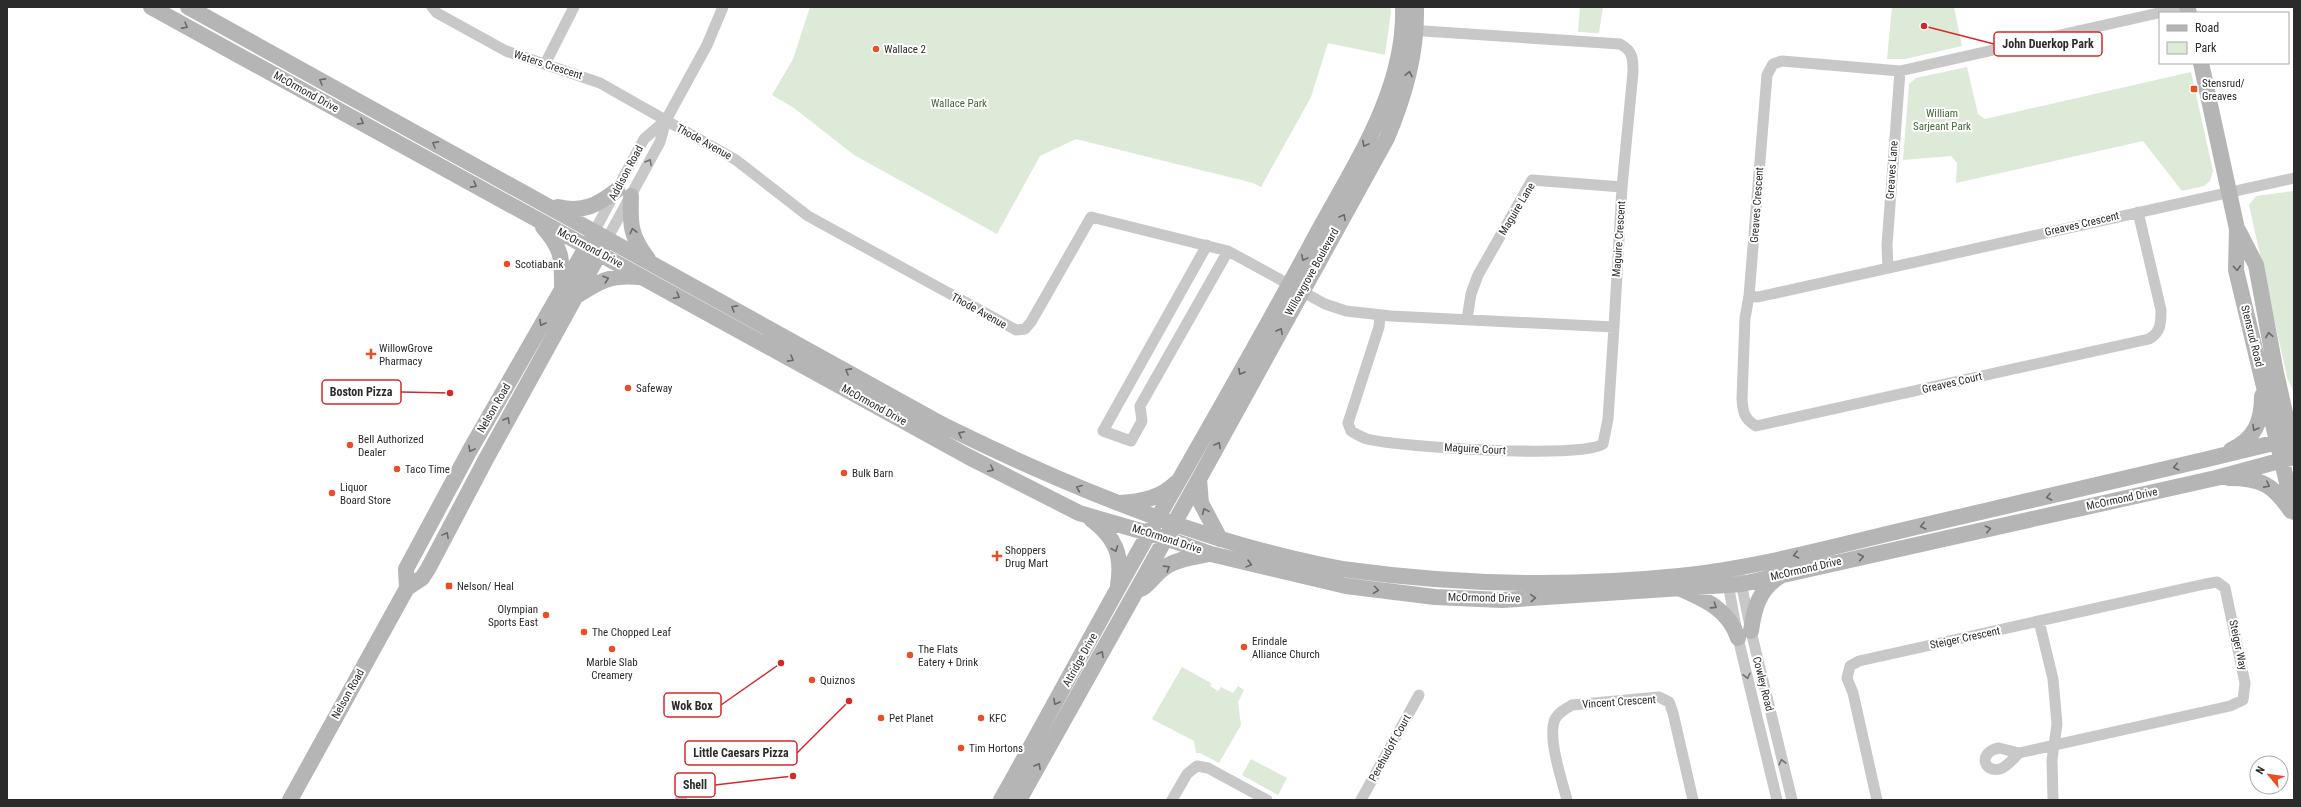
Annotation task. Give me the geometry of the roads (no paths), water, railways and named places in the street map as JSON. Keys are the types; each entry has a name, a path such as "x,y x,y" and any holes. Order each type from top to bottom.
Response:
{"main road":[{"name":"McOrmond Drive","path":"151,7 967,456 1078,513 1149,533 1169,531 1220,539 1292,559 1349,570 1436,579 1502,583 1590,582 1679,576 1782,574 2290,461"},
{"name":"McOrmond Drive","path":"188,7 943,425 1027,467 1157,519 1169,531 1211,554 1346,586 1435,597 1502,600 1679,589 2287,439"},
{"name":"Willowgrove Boulevard","path":"1403,7 1409,30"},
{"name":"Willowgrove Boulevard","path":"1169,531 1199,479 1295,288 1382,108 1416,7"},
{"name":"Stensrud Road","path":"2201,64 2237,229 2256,265 2269,375 2287,439 2294,513"},
{"path":"543,203 578,211 624,193 636,244 650,262"},
{"path":"534,218 557,243 568,294 611,277 621,275 643,277"},
{"name":"Nelson Road","path":"290,800 407,588 422,578 428,569 568,294 601,235"},
{"name":"Willowgrove Boulevard","path":"1157,519 1295,288"},
{"path":"2269,375 2294,405"},
{"path":"2214,458 2243,444 2257,429 2262,414 2269,375"},
{"path":"844,388 875,386"},
{"path":"1115,503 1137,502 1159,495 1171,487 1184,474"},
{"path":"2216,478 2244,478 2265,483 2275,490 2294,513"},
{"path":"1199,479 1201,503 1220,539"},
{"path":"1078,513 1091,520 1109,534 1117,550 1120,573 1116,594"},
{"name":"Attridge Drive","path":"1001,800 1157,519"},
{"name":"Attridge Drive","path":"1019,800 1169,531"},
{"path":"1136,592 1148,585 1164,568 1189,558 1211,554"},
{"path":"1679,589 1718,607 1744,635 1766,584 1782,574"}],"street":[{"name":"Waters Crescent","path":"432,7 437,13 506,51 600,83 666,120"},
{"path":"545,64 574,7"},
{"name":"Addison Road","path":"601,235 624,193 660,142 666,120 707,45 723,7"},
{"name":"Greaves Crescent","path":"2164,12 2186,7"},
{"name":"Greaves Crescent","path":"2159,13 1900,71 1782,61 1773,64 1767,74 1749,296 1758,297 2294,178"},
{"name":"Maguire Crescent","path":"1409,30 1620,44 1629,50 1634,56 1622,187 1614,327"},
{"name":"Greaves Lane","path":"1888,268 1887,245 1900,71"},
{"name":"Addison Road","path":"624,193 644,139 666,120"},
{"name":"Thode Avenue","path":"666,120 736,160 808,216 1016,330 1025,329 1031,322 1091,217 1228,251 1295,288"},
{"name":"Maguire Lane","path":"1467,320 1471,294 1478,275 1532,180 1622,187"},
{"name":"Greaves Court","path":"1749,296 1746,318 1742,399 1743,412 1748,421 1756,426 2149,339 2156,335 2161,326 2161,310 2138,212"},
{"path":"1207,245 1103,431 1130,441 1142,421 1140,406 1228,251"},
{"path":"1295,288 1325,304 1346,311 1380,315 1614,327"},
{"name":"Maguire Court","path":"1380,315 1378,327 1348,423 1351,431 1368,439 1462,449 1580,450 1599,447 1603,444 1608,419 1614,327"},
{"name":"Cowley Road","path":"1733,576 1777,800"},
{"name":"Steiger Way","path":"2039,621 2217,582 2225,588 2246,683 2242,700 2230,706 2053,745"},
{"path":"2039,621 2053,679 2057,724 2053,745 2053,800"},
{"name":"Steiger Crescent","path":"1877,800 1853,693 1846,678 1850,666 1859,661 2039,621"},
{"name":"Cowley Road","path":"1744,635 1792,800"},
{"name":"Perehudoff Court","path":"1361,800 1419,695"},
{"name":"Vincent Crescent","path":"1567,800 1554,743 1553,730 1556,719 1562,711 1572,705 1659,697 1669,702 1673,713 1693,800"},
{"path":"2019,753 2053,745"},
{"path":"1172,800 1187,774 1194,767 1203,766 1267,800"},
{"path":"680,800 688,785"}],"place":[{"name":"John Duerkop Park","path":"1924,26"},
{"name":"Wallace 2","path":"876,49"},
{"name":"Stensrud/ Greaves","path":"2194,89"},
{"name":"Scotiabank","path":"507,264"},
{"name":"WillowGrove Pharmacy","path":"371,354"},
{"name":"Safeway","path":"628,388"},
{"name":"Boston Pizza","path":"450,393"},
{"name":"Bell Authorized Dealer","path":"350,445"},
{"name":"Taco Time","path":"397,469"},
{"name":"Bulk Barn","path":"844,473"},
{"name":"Liquor Board Store","path":"332,493"},
{"name":"Shoppers Drug Mart","path":"997,556"},
{"name":"Nelson/ Heal","path":"449,586"},
{"name":"Olympian Sports East","path":"546,615"},
{"name":"The Chopped Leaf","path":"584,632"},
{"name":"Erindale Alliance Church","path":"1244,647"},
{"name":"Marble Slab Creamery","path":"612,649"},
{"name":"The Flats Eatery + Drink","path":"910,655"},
{"name":"Wok Box","path":"781,663"},
{"name":"Quiznos","path":"812,680"},
{"name":"Little Caesars Pizza","path":"849,701"},
{"name":"Pet Planet","path":"881,718"},
{"name":"KFC","path":"981,718"},
{"name":"Tim Hortons","path":"961,748"},
{"name":"Shell","path":"793,776"}],"park label":[{"name":"Wallace Park","path":"959,103"},
{"name":"William Sarjeant Park","path":"1942,119"}]}
